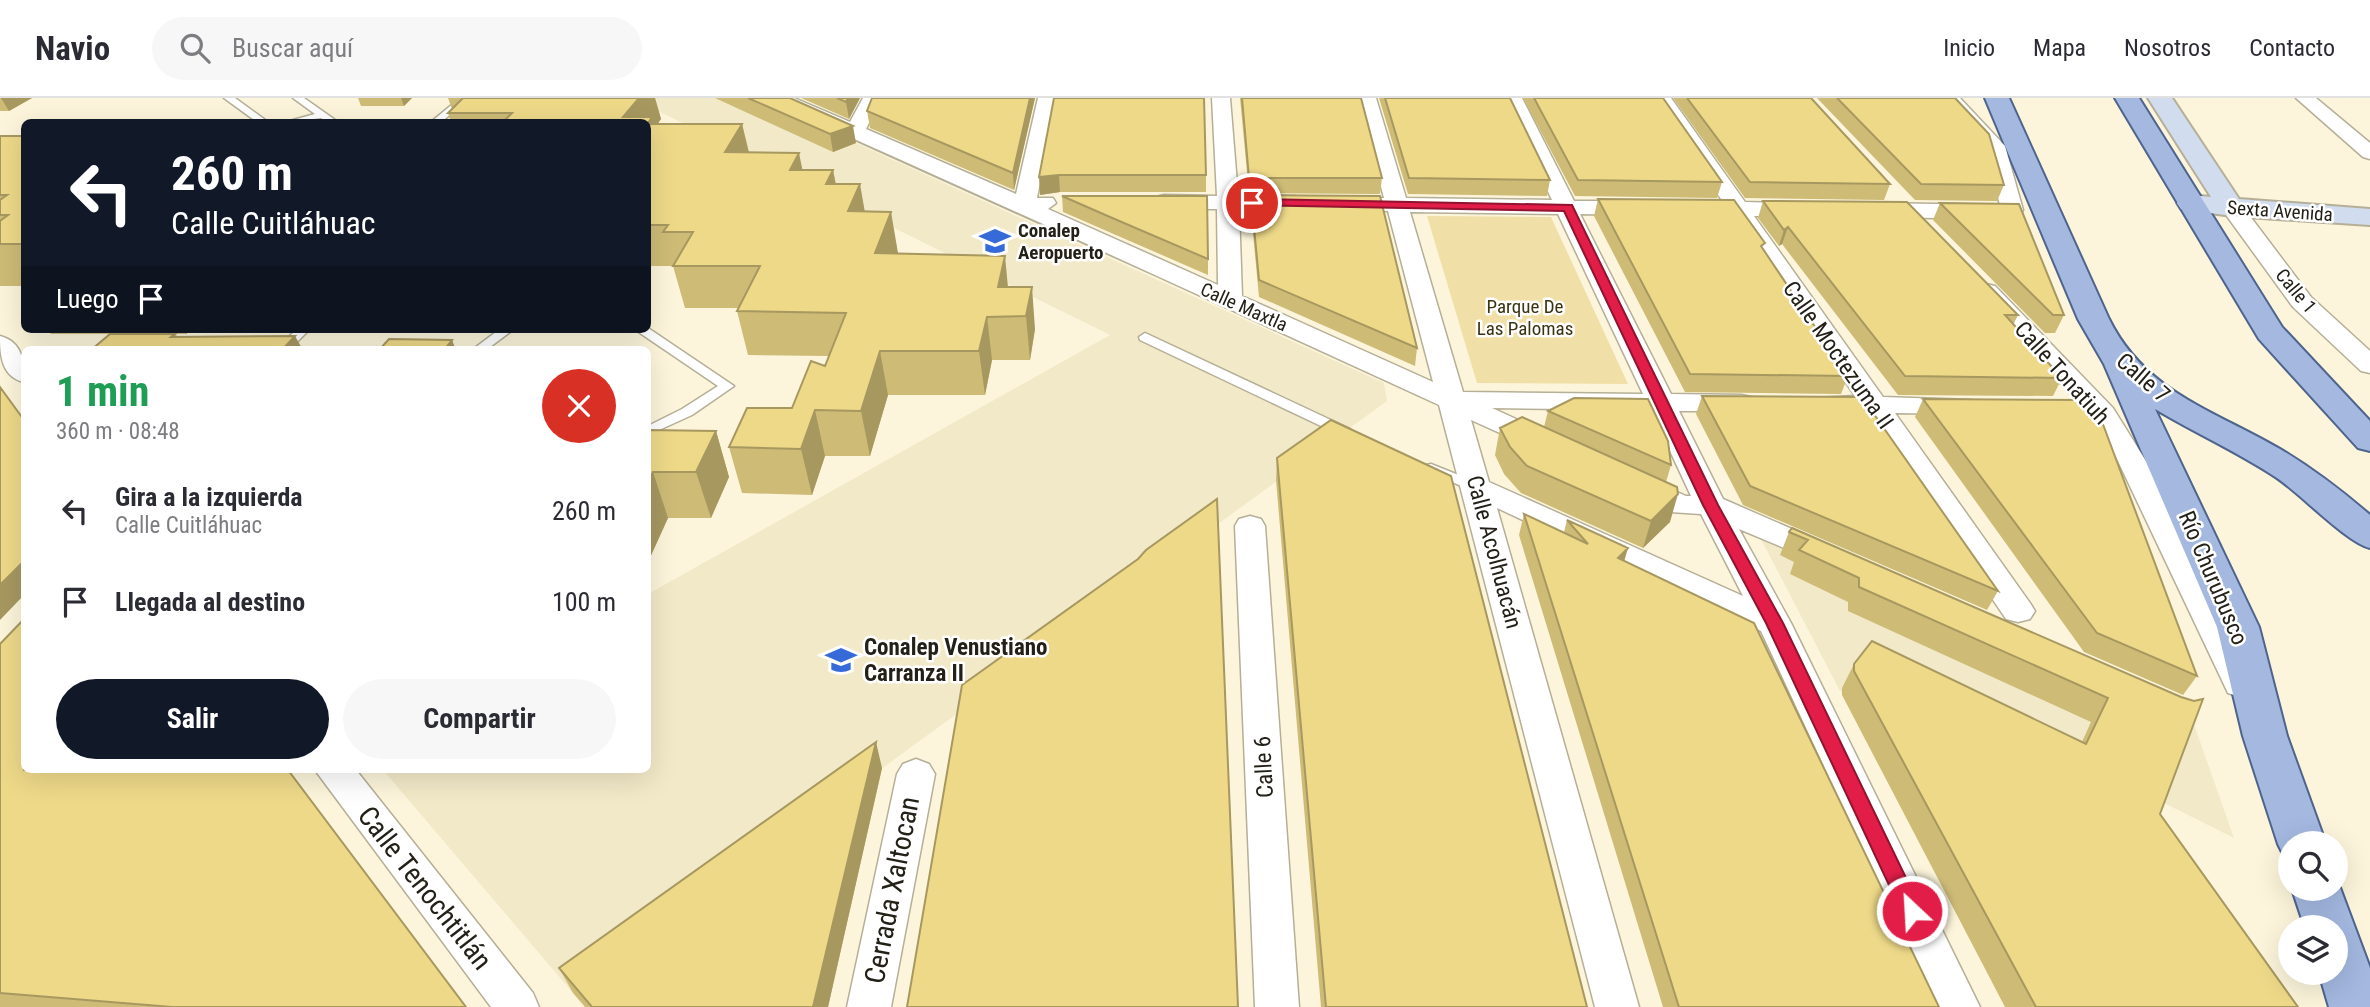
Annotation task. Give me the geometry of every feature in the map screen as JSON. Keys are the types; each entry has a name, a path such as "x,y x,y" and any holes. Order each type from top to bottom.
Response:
{"main road":[{"name":"Calle 7","path":"1997,98 2085,300 2116,359 2146,386 2174,405 2266,456 2301,480 2342,509 2370,536"},
{"path":"2127,98 2270,332 2370,441"},
{"name":"Río Churubusco","path":"2116,359 2238,626 2265,736 2298,831"},
{"path":"2348,982 2356,1007"}],"street":[{"name":"Calle Maxtla","path":"778,98 1024,206 1572,455"},
{"path":"854,133 872,98"},
{"path":"1047,98 1024,206 1073,202"},
{"path":"1220,98 1228,202 1230,301"},
{"name":"Calle Acolhuacán","path":"1367,98 1617,1007"},
{"path":"1513,98 1711,505 1774,623 1958,1007"},
{"name":"Calle Moctezuma II","path":"1661,98 1873,405 2015,629"},
{"path":"1855,210 2010,211 2012,207 1995,146 1949,98"},
{"path":"2160,98 2232,208"},
{"path":"2305,98 2370,153"},
{"path":"1890,190 1927,230"},
{"path":"1138,202 1829,210"},
{"name":"Sexta Avenida","path":"2190,203 2370,217"},
{"name":"Calle 1","path":"2232,208 2302,302 2370,365"},
{"name":"Calle Tonatiuh","path":"1975,279 2099,408 2132,461 2265,736"},
{"path":"0,344 18,371 0,388"},
{"path":"1450,400 1993,406"},
{"path":"2059,407 2099,408"},
{"path":"1608,472 1681,505 1711,505 1849,566"},
{"path":"1476,487 1774,623"},
{"name":"Calle 6","path":"1250,526 1277,1007"},
{"name":"Calle Tenochtitlán","path":"336,773 517,1007"},
{"name":"Cerrada Xaltocan","path":"869,1007 916,774"}],"lane":[{"path":"229,98 254,119"},
{"path":"298,98 329,119"},
{"path":"440,119 466,98"},
{"path":"308,119 323,115"},
{"path":"285,346 299,333"},
{"path":"489,346 504,333"},
{"path":"646,333 727,386 687,412 651,430"},
{"path":"1145,337 1356,436"},
{"path":"1416,462 1476,487"}],"shaded area":[{"name":"Conalep Venustiano Carranza II","path":"632,98 757,98 1384,383 1387,401 573,993 386,773 651,773 651,592 1110,335"},
{"path":"1750,518 2190,713 2234,838 2154,798 2056,797 1840,691"}],"green space":[{"name":"Parque De Las Palomas","path":"1427,216 1551,217 1628,384 1477,383"}],"building":[{"path":"463,98 639,98 623,117 652,117 506,119 512,113 448,113"},
{"path":"748,98 790,98 853,126 830,134"},
{"path":"872,98 1030,98 1013,173 867,111"},
{"path":"1054,98 1204,98 1206,175 1039,177"},
{"path":"1242,98 1361,98 1382,178 1249,178"},
{"path":"1385,98 1510,98 1550,180 1409,178"},
{"path":"1534,98 1663,98 1722,182 1578,180"},
{"path":"1687,98 1811,98 1890,184 1750,182"},
{"path":"1837,98 1955,98 1989,134 2004,185 1921,184"},
{"path":"651,124 742,124 725,152 799,153 790,170 833,170 826,184 860,184 848,211 891,212 875,253 1005,256 998,287 1032,287 1026,316 987,317 979,351 880,351 861,411 815,410 801,449 729,447 747,408 792,408 811,361 825,366 846,313 737,311 760,266 673,266 693,232 663,232 668,225 651,225"},
{"path":"0,136 21,136 21,244 0,244 0,221 8,215 0,215 0,200 7,195 0,195"},
{"path":"1251,195 1380,196 1417,348 1259,280"},
{"path":"1062,196 1207,196 1208,259 1110,217"},
{"path":"1598,199 1734,200 1765,243 1761,246 1848,376 1690,374"},
{"path":"1763,201 1907,202 2018,315 2005,315 2062,378 1905,376 1788,227 1784,230"},
{"path":"1940,203 2019,204 2064,315 2053,315"},
{"path":"110,334 175,334 171,337 295,336 286,346 96,346"},
{"path":"389,339 452,340 447,346 383,346"},
{"path":"0,387 21,416 21,564 0,585"},
{"path":"1702,396 1862,397 1998,591 1750,486"},
{"path":"1574,398 1648,399 1668,441 1671,465 1548,411"},
{"path":"1923,399 2083,400 2090,406 2101,419 2197,676 2097,633"},
{"path":"1522,417 1677,487 1678,494 1651,521 1527,466 1510,447 1500,428"},
{"path":"1331,420 1451,476 1587,1007 1326,1007 1277,458"},
{"path":"651,430 716,431 696,472 653,472 651,476"},
{"path":"1217,499 1238,1007 907,1007 962,685"},
{"path":"1524,514 1588,544 1567,520 1628,548 1618,558 1754,623 1939,1007 1679,1007"},
{"path":"1792,528 2181,697 2194,701 2203,699 2160,814 2278,979 2278,985 2282,985 2298,1007 2036,1007 1854,671 1854,664 1872,641 2086,744 2108,698 1859,587 1859,578 1799,550 1808,540 1789,532"},
{"path":"21,622 21,773 290,773 466,1007 172,1007 0,993 0,644"},
{"path":"876,742 813,1007 592,1007 559,968"}],"place":[{"name":"Conalep Aeropuerto","path":"995,241"},
{"name":"Conalep Venustiano Carranza II","path":"841,660"}],"route":[{"path":"1252,203 1568,208 1660,402 1774,623 1912,911"}]}
